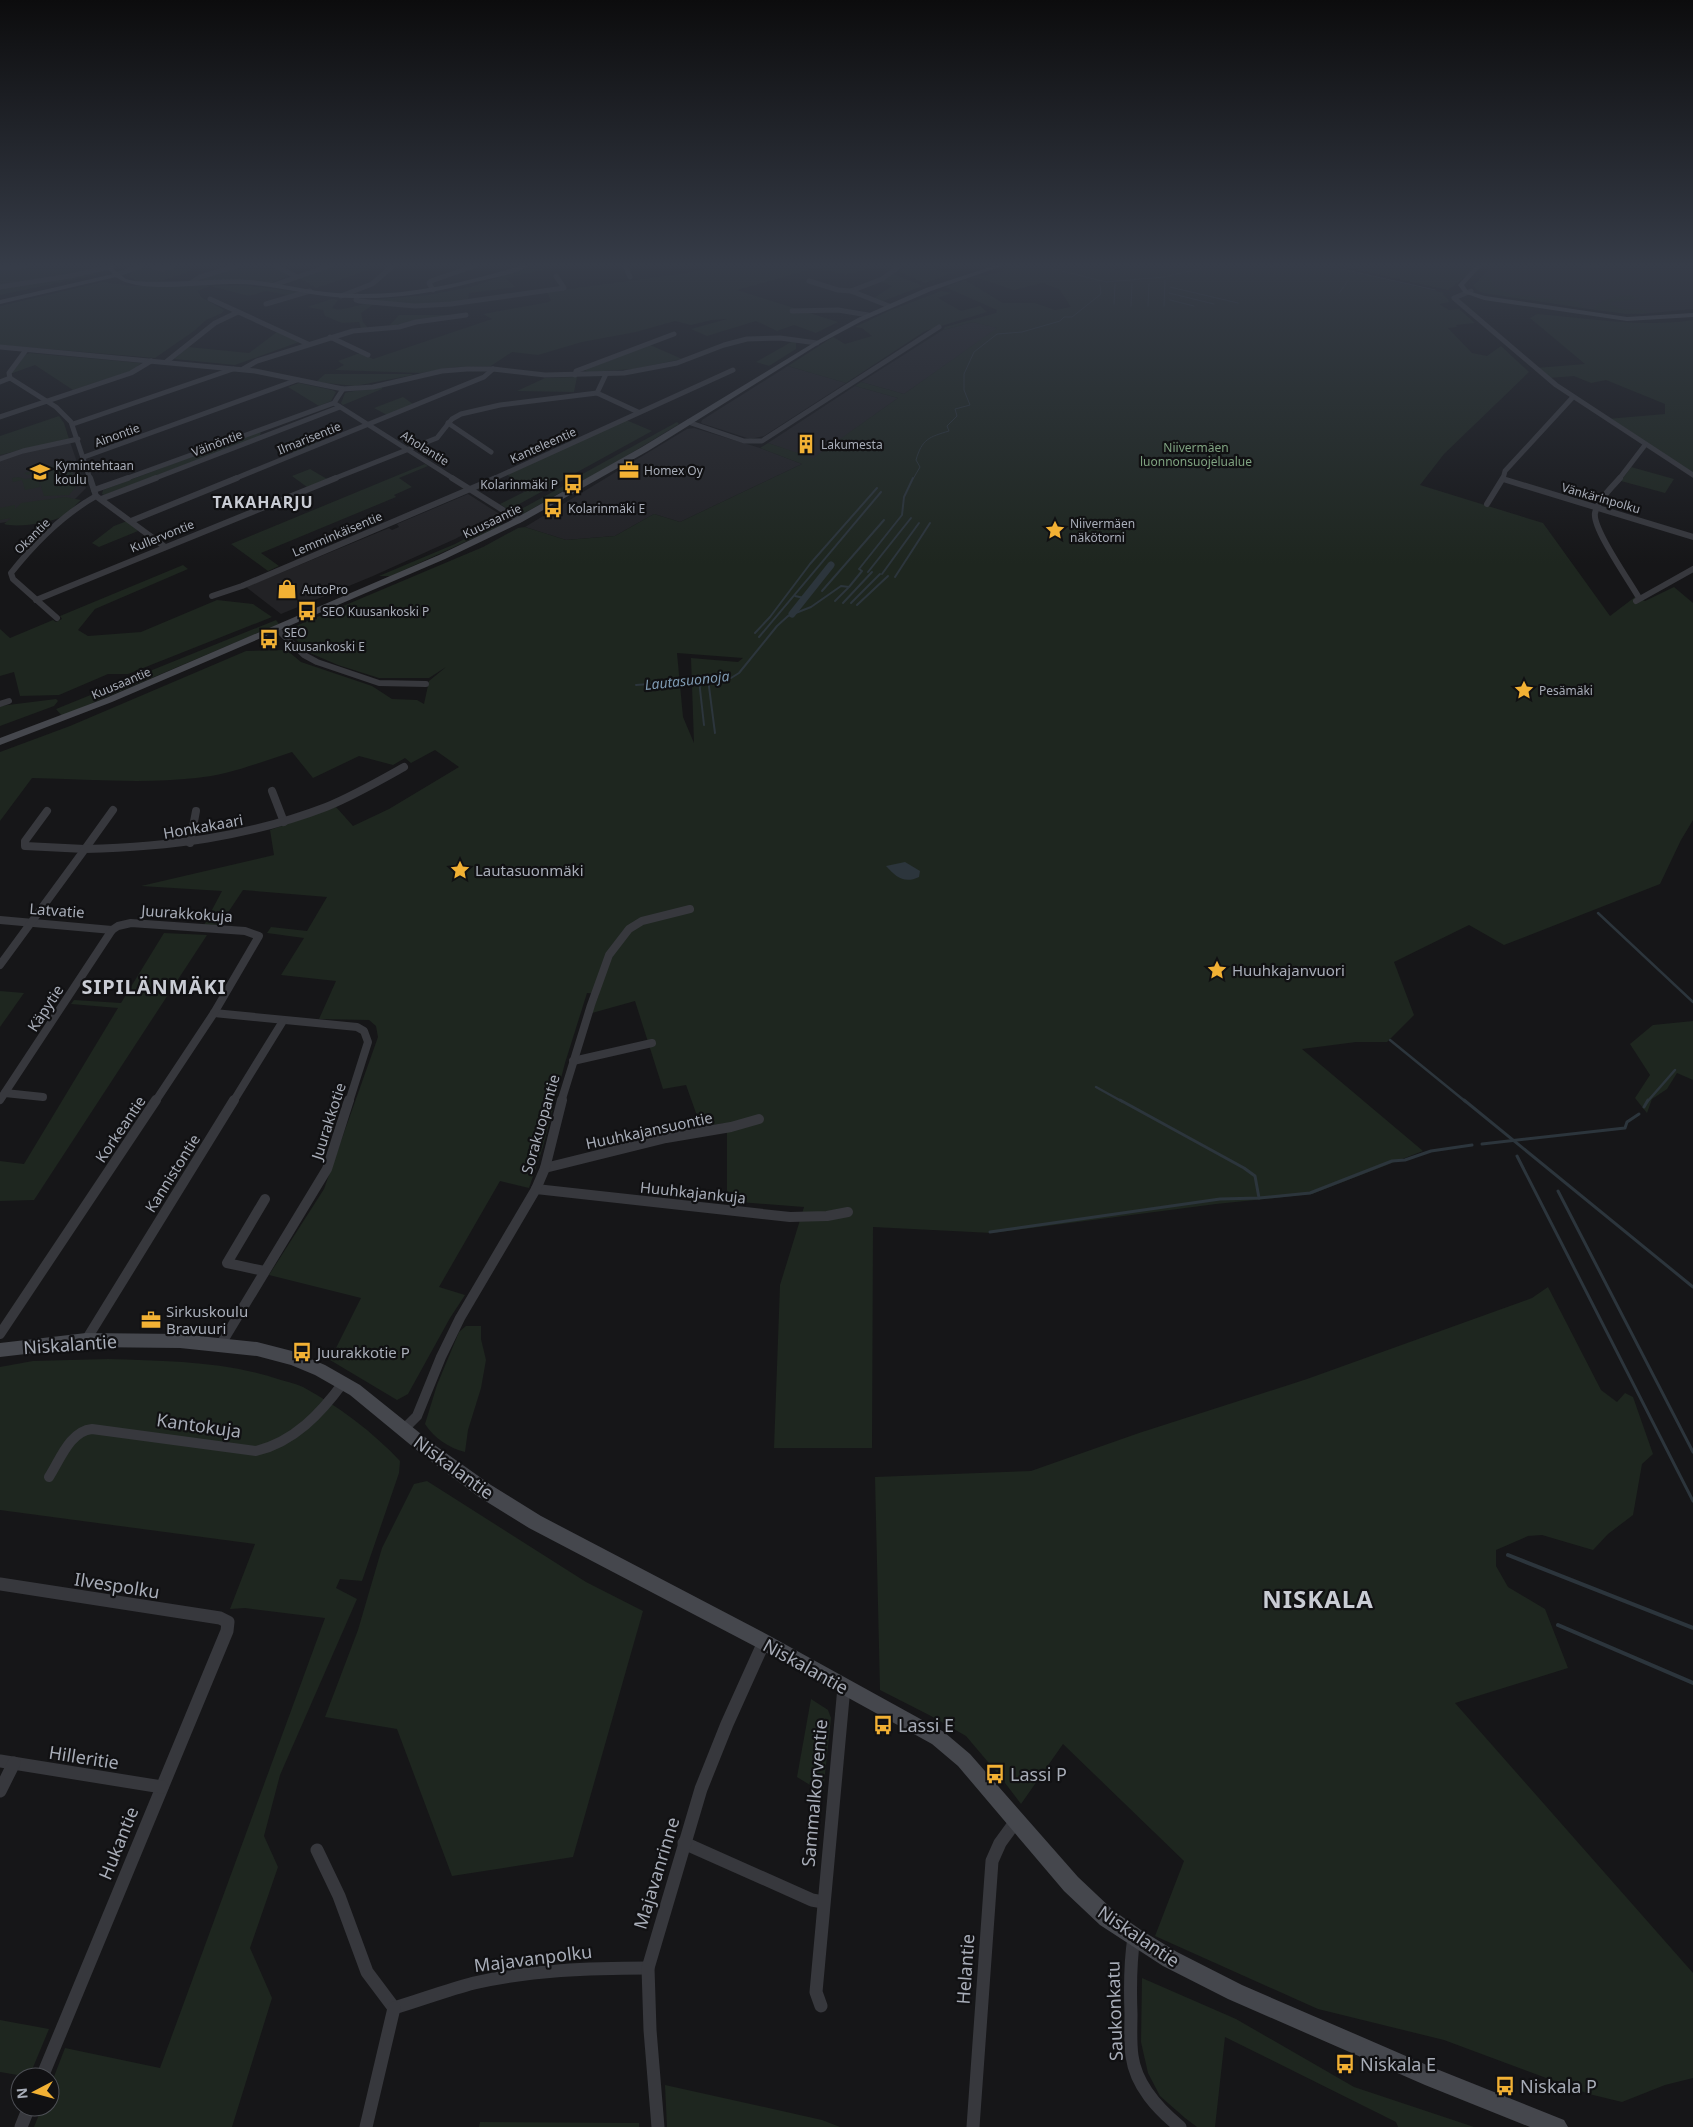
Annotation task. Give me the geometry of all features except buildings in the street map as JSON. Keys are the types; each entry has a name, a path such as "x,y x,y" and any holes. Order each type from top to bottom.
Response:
{"street":[{"path":"10,378 9,373 13,365"},
{"path":"0,417 131,373 144,365"},
{"path":"198,365 266,372 343,389 373,387 442,371 492,369 538,375 575,375 634,372 669,365"},
{"path":"242,370 251,365"},
{"path":"575,375 576,371 587,365"},
{"name":"Kuusaantie","path":"0,742 109,700 278,629 442,557 519,520 579,488 781,365"},
{"path":"688,422 744,441 762,441 880,365"},
{"path":"1531,365 1573,397 1693,475"},
{"path":"72,424 234,369"},
{"name":"Ilmarisentie","path":"132,521 484,377 492,369"},
{"name":"Kanteleentie","path":"470,489 733,370"},
{"path":"606,374 604,383 597,393 638,412"},
{"path":"0,382 10,378"},
{"path":"10,378 47,401 66,416 72,424 78,439 97,495 165,547"},
{"name":"Ainontie","path":"84,457 297,380"},
{"path":"334,403 343,389"},
{"name":"Kullervontie","path":"36,600 437,438 448,423 461,414 488,406 597,393"},
{"path":"1487,504 1503,479 1505,472 1573,397"},
{"name":"Aholantie","path":"334,403 519,520"},
{"name":"Väinöntie","path":"97,495 258,430 334,403"},
{"name":"Väinöntie","path":"97,495 340,407"},
{"path":"448,423 491,452"},
{"path":"258,430 267,434"},
{"path":"0,459 23,451 78,439"},
{"path":"1645,445 1597,508 1596,521 1598,529 1638,600 1693,569"},
{"name":"Vänkärinpolku","path":"1503,479 1693,537"},
{"name":"Lemminkäisentie","path":"212,596 242,586 470,489"},
{"name":"Okantie","path":"56,618 13,579 11,573 66,518 83,503 97,495"},
{"path":"278,629 304,655 317,662 379,682 426,684"},
{"path":"0,704 9,701"},
{"name":"Honkakaari","path":"47,811 25,841 25,846 85,849 150,848 190,844 254,831 284,822 334,804 404,767"},
{"path":"272,791 284,822"},
{"path":"0,965 113,810"},
{"path":"190,844 196,811"},
{"name":"Sorakuopantie","path":"404,1429 418,1416 441,1357 460,1318 536,1189 545,1168 573,1062 604,965 628,929 642,921 690,909"},
{"name":"Latvatie","path":"0,920 112,930"},
{"name":"Juurakkokuja","path":"112,930 118,926 131,923 245,931 259,936"},
{"name":"Käpytie","path":"2,1097 112,930"},
{"name":"Korkeantie","path":"0,1334 214,1013 259,936"},
{"name":"Juurakkotie","path":"214,1013 357,1027 364,1031 368,1042 327,1169 221,1344"},
{"name":"Kannistontie","path":"86,1340 283,1021"},
{"path":"573,1062 652,1043"},
{"path":"2,1097 43,1097"},
{"name":"Huuhkajansuontie","path":"545,1168 666,1138 731,1127 759,1119"},
{"name":"Huuhkajankuja","path":"536,1189 790,1217 827,1216 848,1212"},
{"path":"264,1271 227,1263 265,1199"},
{"name":"Niskalantie","path":"0,1350 86,1340 180,1341 221,1344 257,1349 292,1358 343,1383 373,1403 430,1451 485,1491 535,1522 764,1642 938,1738 964,1760 1042,1853 1087,1901 1134,1937 1170,1959 1235,1992 1425,2075 1557,2127"},
{"name":"Kantokuja","path":"49,1477 72,1440 82,1430 174,1439 256,1451 264,1449 289,1436 311,1420 323,1409 343,1383"},
{"name":"Ilvespolku","path":"0,1584 220,1618 228,1622"},
{"name":"Hukantie","path":"46,2067 227,1631 228,1622"},
{"name":"Majavanrinne","path":"658,2127 650,2030 648,1968 701,1789 727,1724 764,1642"},
{"name":"Sammalkorventie","path":"821,2006 816,1992 844,1687"},
{"name":"Hilleritie","path":"0,1761 162,1787"},
{"path":"0,1791 14,1763"},
{"name":"Helantie","path":"973,2127 992,1861 1000,1843 1016,1820"},
{"path":"684,1843 812,1900 823,1902"},
{"path":"317,1850 339,1896 367,1972 394,2008 366,2127"},
{"name":"Saukonkatu","path":"1134,1937 1129,1962 1134,2067 1141,2083 1152,2099 1164,2114 1180,2127"},
{"name":"Majavanpolku","path":"394,2008 484,1981 603,1968 648,1968"}],"shaded area":[{"path":"887,365 945,365 904,394 861,382"},
{"path":"788,366 846,383 764,436 750,439 701,423 702,420"},
{"path":"855,386 898,398 813,459 768,443"},
{"path":"694,428 760,448 802,464 680,522 654,514 615,536 566,540 525,527 687,429"},
{"name":"Kymintehtaan koulu","path":"69,439 86,488 59,515 0,523 0,455"},
{"path":"468,494 501,515 455,539 373,576 281,614 246,587 389,528 392,530 399,527 397,524"},
{"path":"905,862 920,871 919,877 909,880 901,878 886,866"}],"green space":[{"path":"16,365 34,365 10,374"},
{"path":"35,365 139,365 134,370 73,390"},
{"path":"344,365 492,365 456,367 421,373 335,370"},
{"path":"596,365 652,365 634,369 589,372 584,370"},
{"path":"789,365 873,365 846,383"},
{"name":"Niivermäen luonnonsuojelualue","path":"944,365 1522,365 1529,372 1444,454 1420,485 1543,523 1610,616 1635,597 1645,601 1674,587 1693,603 1693,820 1660,884 1504,945 1469,925 1394,962 1414,1015 1387,1042 1356,1042 1302,1049 1423,1151 1312,1194 1216,1204 992,1233 873,1227 872,1448 774,1448 780,1285 804,1207 727,1201 727,1132 725,1123 701,1127 686,1085 663,1089 635,1001 592,1013 599,994 587,993 565,1063 543,1147 529,1188 500,1181 439,1287 465,1295 450,1318 408,1394 397,1400 330,1360 361,1298 269,1275 324,1189 378,1037 376,1026 369,1020 319,1019 336,981 281,975 304,938 267,933 271,927 307,931 327,897 243,890 219,926 204,925 222,891 141,886 274,855 270,830 336,807 353,826 389,809 459,767 435,750 411,763 405,758 393,765 359,756 313,778 292,752 233,771 176,780 135,781 32,778 0,821 0,752 70,726 246,651 282,650 289,652 301,662 372,686 392,699 417,700 424,704 429,681 446,667 429,678 379,678 338,665 310,653 288,632 291,628 483,547 518,528 525,527 566,540 615,536 654,514 680,522 802,464 760,448 768,443 813,458 898,398 855,386 861,382 904,394","holes":["677,653 743,658 738,662 691,658 694,743 683,717"]},
{"path":"1570,365 1693,365 1693,472 1607,419 1665,414 1665,404 1606,380 1591,383 1574,376 1549,378 1536,368"},
{"path":"325,374 413,375 355,386 316,382"},
{"path":"577,377 574,392 517,391 545,378"},
{"path":"299,383 336,392 331,401 319,406 288,387"},
{"path":"382,387 382,389 343,405 341,403 345,393"},
{"path":"403,397 413,404 387,415 374,408"},
{"path":"59,416 64,423 69,439 0,455 0,436"},
{"path":"626,420 652,431 512,508 507,509 500,504 532,488 507,475"},
{"path":"677,422 679,424 585,481 576,480 577,477"},
{"path":"258,432 261,433 259,437 104,495 102,494 103,490"},
{"path":"305,435 318,443 294,453 281,445"},
{"path":"69,462 76,487 69,495 44,496 36,472 27,475 24,473"},
{"path":"425,464 428,466 399,478 412,487 394,495 396,497 261,553 279,566 268,571 231,544"},
{"path":"1631,467 1674,479 1665,493 1621,481"},
{"path":"310,469 327,479 307,487 292,476"},
{"path":"38,477 40,487 25,490 22,480 13,482 12,478 25,479"},
{"path":"567,484 572,486 523,514 514,513"},
{"path":"65,497 81,500 68,513 57,519 34,524 17,525 4,524 11,518 0,520 0,508 15,505 15,509 21,503"},
{"path":"127,521 138,531 99,547 92,543 114,526"},
{"path":"495,523 502,525 391,576 379,576 455,544"},
{"path":"183,565 188,569 95,609 78,630 88,636 141,632 217,600 253,604 272,617 128,674 108,674 59,695 20,696 14,672 0,676 0,629 10,638 53,620 56,622 62,619 60,616"},
{"path":"276,620 279,624 62,716 56,709"},
{"path":"56,699 58,701 54,706 0,726 0,706"},
{"path":"164,933 207,935 34,1200 0,1201 0,1161 24,1164 118,1008 71,1004 74,1000 121,1003"},
{"path":"0,991 24,993 0,1027"},
{"path":"1693,1021 1693,1080 1677,1073 1667,1089 1652,1099 1647,1113 1635,1098 1650,1075 1630,1044 1653,1025"},
{"path":"1548,1287 1601,1390 1617,1402 1625,1393 1633,1397 1653,1454 1642,1464 1633,1515 1608,1534 1593,1550 1542,1535 1528,1536 1496,1550 1496,1566 1508,1587 1545,1609 1568,1668 1455,1703 1693,1973 1693,2078 1665,2085 1622,2102 1589,2094 1444,2040 1318,2009 1155,1936 1184,1861 1063,1744 1021,1804 966,1736 880,1690 875,1477 1031,1471 1139,1433 1307,1379 1532,1298"},
{"path":"466,1326 481,1326 481,1339 486,1360 481,1388 468,1430 465,1452 442,1442 425,1424 437,1385 459,1332"},
{"path":"108,1359 196,1363 260,1374 303,1387 329,1402 354,1420 400,1461 399,1473 362,1581 340,1579 336,1588 357,1599 280,1775 264,1836 278,1867 250,1948 272,1998 232,2127 34,2127 38,2117 60,2117 60,2067 58,2067 65,2048 160,2068 325,1618 245,1608 230,1609 255,1544 0,1510 0,1367 33,1361"},
{"path":"427,1481 586,1582 643,1611 573,1857 452,1876 397,1729 325,1717 358,1630 382,1548 414,1484"},
{"path":"811,1699 828,1710 831,1718 823,1793 797,1777"},
{"path":"1142,1978 1236,2019 1354,2087 1474,2127 1398,2127 1396,2122 1225,2037 1215,2127 1197,2127 1160,2096 1148,2073 1141,2042"},
{"path":"0,2020 49,2029 33,2067 10,2067 10,2074 0,2072"},
{"path":"665,2085 822,2120 840,2127 667,2127"},
{"path":"480,2122 639,2123 639,2127 479,2127"}],"waterway":[{"name":"Lautasuonoja","path":"913,479 920,467 916,460 924,443 931,437 949,431 947,426 957,416 955,409 970,405 964,390 964,374 968,365"},
{"name":"Lautasuonoja","path":"708,680 731,678 739,673 777,626 788,616 811,607 841,586 849,587 862,571 859,569 902,515 904,497 913,478"},
{"path":"755,633 770,617 810,564 877,488"},
{"path":"759,637 881,492"},
{"path":"868,572 911,518"},
{"path":"822,591 884,520"},
{"path":"882,574 919,523"},
{"path":"895,577 930,523"},
{"path":"792,614 831,565"},
{"path":"843,603 872,572"},
{"path":"851,603 880,574"},
{"path":"857,605 888,576"},
{"path":"835,601 848,588"},
{"path":"795,596 804,598"},
{"name":"Lautasuonoja","path":"636,685 699,680"},
{"path":"699,680 704,725"},
{"name":"Lautasuonoja","path":"699,680 708,680"},
{"path":"708,680 715,733"},
{"path":"1598,913 1693,1002"},
{"path":"1390,1040 1466,1102"},
{"path":"1647,1102 1675,1070"},
{"path":"1096,1087 1123,1102"},
{"path":"1120,1100 1244,1168 1255,1176 1259,1198"},
{"path":"1464,1100 1514,1140"},
{"path":"1644,1107 1648,1100"},
{"path":"1514,1140 1625,1128 1627,1122 1639,1114"},
{"path":"1482,1144 1514,1140"},
{"path":"1514,1140 1693,1287"},
{"path":"1259,1198 1310,1193 1392,1161 1405,1160 1431,1151 1472,1145"},
{"path":"1517,1156 1693,1501"},
{"path":"1558,1191 1693,1452"},
{"path":"990,1232 1220,1199 1259,1198"},
{"path":"1508,1555 1693,1628"},
{"path":"1558,1625 1693,1683"}],"place":[{"name":"Lakumesta","path":"806,444"},
{"name":"Homex Oy","path":"629,470"},
{"name":"Kymintehtaan koulu","path":"40,472"},
{"name":"Kolarinmäki P","path":"573,484"},
{"name":"Kolarinmäki E","path":"553,508"},
{"name":"Niivermäen näkötorni","path":"1055,530"},
{"name":"AutoPro","path":"287,589"},
{"name":"SEO Kuusankoski P","path":"307,611"},
{"name":"SEO Kuusankoski E","path":"269,639"},
{"name":"Pesämäki","path":"1524,690"},
{"name":"Lautasuonmäki","path":"460,870"},
{"name":"Huuhkajanvuori","path":"1217,970"},
{"name":"Sirkuskoulu Bravuuri","path":"151,1320"},
{"name":"Juurakkotie P","path":"302,1352"},
{"name":"Lassi E","path":"883,1725"},
{"name":"Lassi P","path":"995,1774"},
{"name":"Niskala E","path":"1345,2064"},
{"name":"Niskala P","path":"1505,2086"}],"district":[{"name":"TAKAHARJU","path":"263,502"},
{"name":"SIPILÄNMÄKI","path":"154,986"},
{"name":"NISKALA","path":"1318,1598"}]}
